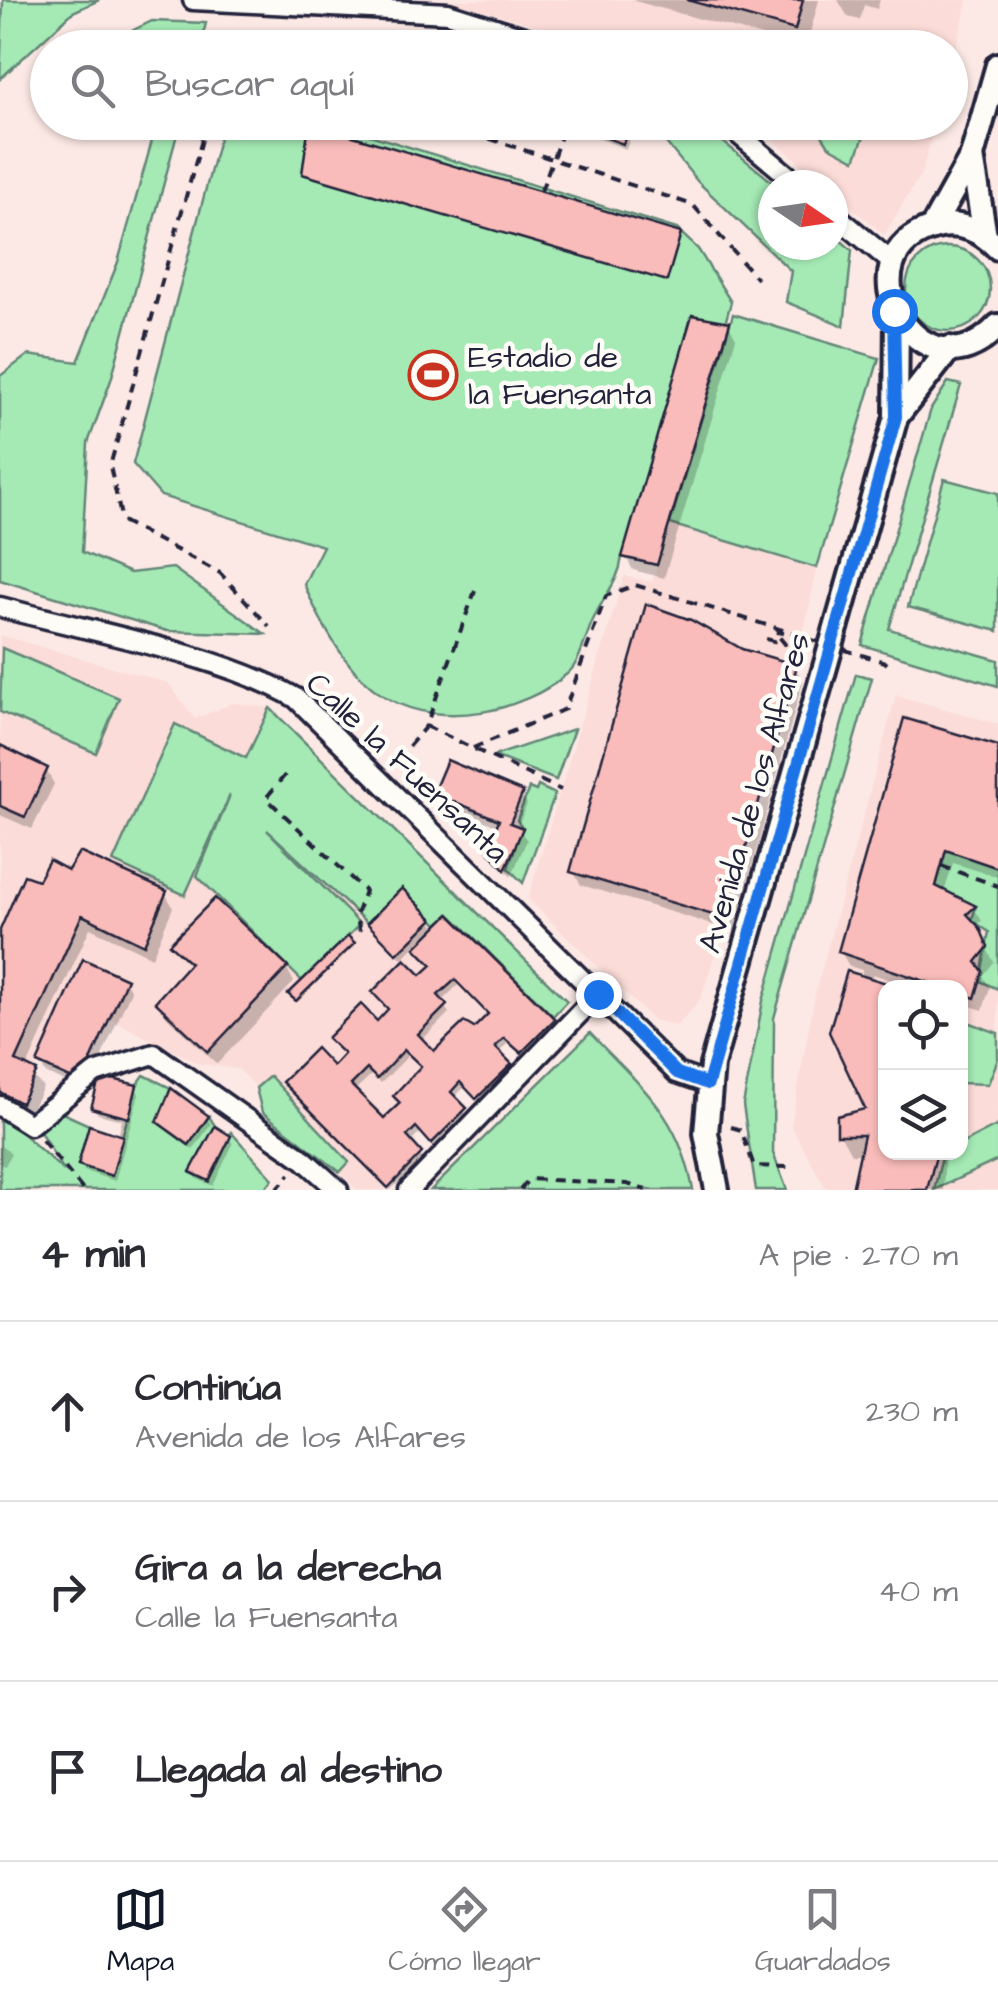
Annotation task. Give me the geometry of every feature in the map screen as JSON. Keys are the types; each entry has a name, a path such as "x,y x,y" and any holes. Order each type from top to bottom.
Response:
{"street":[{"path":"193,0 448,13 501,30"},
{"path":"932,228 972,156 998,66"},
{"path":"745,140 781,170"},
{"path":"972,156 992,240"},
{"path":"848,226 894,264 912,239 932,228 956,226 992,240"},
{"name":"Avenida de los Alfares","path":"717,1190 706,1133 708,1084 896,417 897,318 889,291 894,264"},
{"path":"897,318 916,338 950,348 975,344 998,326"},
{"name":"Avenida de los Alfares","path":"896,417 950,348"},
{"name":"Calle la Fuensanta","path":"0,607 230,670 296,698 677,1073 708,1084"},
{"path":"408,1190 598,994"},
{"path":"0,1106 30,1125 96,1073 154,1054 303,1159 338,1190"}],"path":[{"path":"202,140 110,466 122,521 220,574 269,626"},
{"path":"489,140 693,205 757,279"},
{"path":"541,191 560,140"},
{"path":"473,748 564,709 606,596 635,585 806,637"},
{"path":"397,760 426,726 475,591"},
{"path":"766,639 785,644 775,632 792,634 885,662 891,668"},
{"path":"426,726 561,790"},
{"path":"285,774 266,798 366,891 356,915 360,932"},
{"path":"942,866 998,886"},
{"path":"30,1125 83,1190"},
{"path":"731,1127 741,1130 754,1166 790,1167"},
{"path":"520,1190 529,1179 548,1178 646,1190"}],"shaded area":[{"path":"448,0 968,0 960,30 551,30"},
{"path":"773,140 930,140 922,172 884,235 848,204 848,170 808,170"},
{"path":"733,314 879,358 817,568 797,665 726,919 701,998 677,1026 653,1020 528,899 624,576 652,582"},
{"path":"0,635 168,683 195,719 233,703 270,708 567,1001 521,1053 504,1038 496,1046 512,1064 476,1099 460,1083 407,1136 422,1153 386,1190 358,1190 320,1154 262,1112 259,1090 238,1069 200,1064 110,1019 81,1083 37,1064 21,1103 0,1092"},
{"path":"896,695 998,724 998,1190 827,1190 791,1126 815,994"}],"green space":[{"path":"3,0 99,0 73,12 53,30 30,30 30,51 0,79"},
{"path":"152,21 206,23 204,30 134,30"},
{"path":"152,140 175,140 111,380 88,443 82,552 130,573 173,568 265,634 167,631 0,580 0,376 28,355 78,362 118,262"},
{"name":"Estadio de la Fuensanta","path":"219,140 386,140 677,229 698,249 731,302 657,565 622,557 618,574 568,673 550,687 506,706 482,712 433,713 389,699 349,663 304,584 323,546 161,496 133,464"},
{"path":"664,140 721,140 758,170 758,239 698,182"},
{"path":"825,140 863,140 855,160"},
{"path":"848,247 852,250 844,326 786,302 791,271 780,260 848,260"},
{"path":"948,247 964,250 978,259 987,273 987,305 978,319 964,328 948,331 932,328 918,319 909,305 906,289 909,273 918,259 932,250"},
{"path":"733,314 879,358 817,568 670,524"},
{"path":"948,382 961,385 889,629 998,660 998,686 862,645 931,409"},
{"path":"944,479 998,493 998,631 908,607"},
{"path":"2,648 119,698 96,753 0,712"},
{"path":"856,674 872,678 774,1018 773,1153 787,1190 756,1190 743,1105 763,1001"},
{"path":"270,708 567,1001 553,1016 450,914 438,924 402,889 367,923 267,830 360,924 303,982 197,876 230,795 185,895 113,862 175,724 246,758"},
{"path":"574,729 556,780 494,756"},
{"path":"538,786 555,794 523,883 508,868 522,828 517,820 529,788 536,791"},
{"path":"946,850 998,868 998,989 980,981 989,932 972,920 976,906 936,886"},
{"path":"968,1022 998,1033 998,1059 988,1084 968,1083"},
{"path":"590,1033 668,1121 687,1163 693,1190 431,1190"},
{"path":"144,1075 171,1088 157,1122 188,1145 209,1116 215,1126 191,1173 209,1181 231,1132 273,1179 263,1190 0,1190 0,1113 64,1171 36,1125 58,1111 89,1125 78,1165 111,1175 137,1085"},
{"path":"270,1076 349,1162 340,1172 262,1112 256,1088"},
{"path":"998,1125 998,1160 934,1190 941,1160 968,1160 968,1140"}],"building":[{"path":"687,0 803,0 795,30"},
{"path":"307,140 366,140 681,233 667,281 302,174"},
{"path":"692,315 730,322 657,565 622,557"},
{"path":"646,604 691,620 742,649 797,665 726,919 570,872"},
{"path":"904,718 998,746 998,868 946,850 936,886 976,906 967,914 980,928 988,947 976,962 983,971 975,998 968,996 968,980 921,980 838,952"},
{"path":"0,745 48,768 25,817 0,806"},
{"path":"447,760 523,792 510,823 523,828 505,870 487,849 499,820 433,793"},
{"path":"79,852 167,891 144,945 82,915 16,1061 37,1071 21,1103 0,1092 0,930 24,875 38,880 49,860 68,870"},
{"path":"402,888 433,919 397,954 367,923"},
{"path":"215,898 288,967 208,1052 155,1002 190,963 169,944"},
{"path":"449,914 555,1019 521,1053 504,1038 495,1047 512,1064 476,1099 460,1082 451,1092 467,1108 431,1144 416,1127 407,1136 422,1153 388,1188 282,1082 316,1048 333,1066 344,1054 327,1038 361,1004 377,1021 388,1009 372,992 405,959 421,975 432,965 415,948","holes":["455,980 488,1014 474,1028 464,1022 434,1051 418,1034 447,1005 438,995","404,1050 421,1066 393,1096 400,1103 384,1118 351,1085 367,1069 377,1079"]},
{"path":"348,936 355,943 296,1001 288,994"},
{"path":"83,959 127,979 81,1083 37,1063"},
{"path":"847,971 878,980 878,1160 935,1160 927,1190 852,1190 864,1135 837,1135 837,1116 865,1109 829,1032"},
{"path":"100,1076 137,1085 129,1118 91,1108"},
{"path":"171,1088 209,1116 189,1145 157,1122"},
{"path":"89,1125 123,1136 112,1176 78,1165"},
{"path":"215,1126 231,1136 209,1181 190,1172"}],"place":[{"name":"Estadio de la Fuensanta","path":"433,375"}],"route":[{"path":"598,994 677,1073 708,1084 896,417 894,311"}]}
